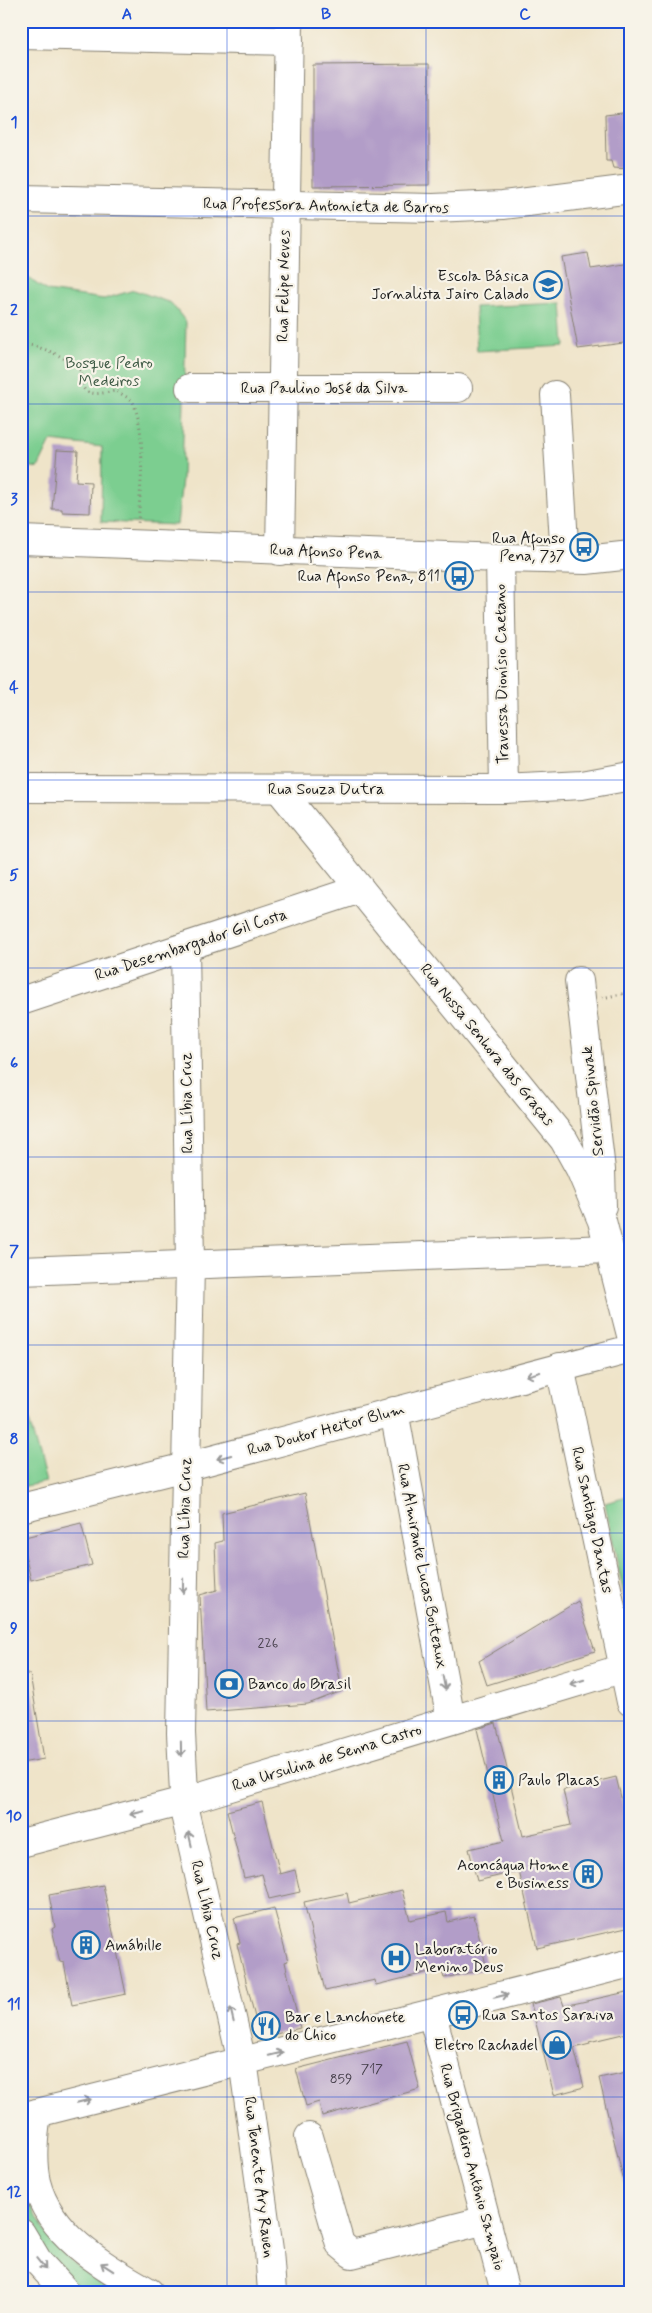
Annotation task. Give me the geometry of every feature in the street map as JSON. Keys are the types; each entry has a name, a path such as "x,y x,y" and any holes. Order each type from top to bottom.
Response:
{"street":[{"path":"21,35 289,31"},
{"name":"Rua Felipe Neves","path":"280,551 289,31"},
{"name":"Rua Professora Antonieta de Barros","path":"21,200 460,208 503,205 631,189"},
{"name":"Rua Paulino José da Silva","path":"190,388 458,388"},
{"path":"555,395 565,559"},
{"name":"Rua Afonso Pena","path":"21,540 500,558 565,559 631,555"},
{"name":"Travessa Dionísio Caetano","path":"500,558 504,789"},
{"name":"Rua Souza Dutra","path":"21,788 504,789 582,785 631,776"},
{"name":"Rua Nossa Senhora das Graças","path":"279,789 564,1140 580,1169 602,1221 631,1335"},
{"name":"Rua Desembargador Gil Costa","path":"21,1001 360,889"},
{"name":"Rua Líbia Cruz","path":"185,947 190,1264 181,1733 184,1801 190,1839 243,2062"},
{"name":"Servidão Spiwak","path":"581,992 602,1180 602,1221"},
{"path":"21,1272 609,1249"},
{"name":"Rua Doutor Heitor Blum","path":"21,1508 186,1467 631,1349"},
{"name":"Rua Santiago Dantas","path":"560,1367 627,1667 631,1702"},
{"name":"Rua Almirante Lucas Boiteaux","path":"394,1412 452,1720"},
{"name":"Rua Ursulina de Senna Castro","path":"21,1843 184,1801 627,1667"},
{"path":"149,2292 85,2253 66,2233 48,2208 36,2182 29,2115 631,1963"},
{"name":"Rua Brigadeiro Antônio Sampaio","path":"432,2014 505,2292"},
{"name":"Rua Tenente Ary Rauen","path":"243,2062 269,2250 272,2292"},
{"path":"309,2137 340,2244 352,2254 486,2220"},
{"path":"21,2233 39,2263 66,2292"}],"path":[{"path":"21,343 46,349 74,365 81,371 82,385 86,392 97,394 116,391 132,400 139,420 141,466 137,532"},
{"path":"581,992 631,992"}],"green space":[{"name":"Bosque Pedro Medeiros","path":"21,278 28,278 47,291 104,299 134,290 171,303 186,322 182,479 177,525 101,522 102,447 51,441 38,468 21,465"},
{"path":"562,303 565,346 477,351 475,307"},
{"path":"21,1392 46,1482 21,1487"},
{"path":"631,1496 631,1629 605,1503"},
{"path":"21,2171 35,2213 43,2229 64,2255 114,2292 80,2292 63,2280 21,2220"}],"building":[{"path":"429,64 429,185 313,186 313,65"},
{"path":"631,112 631,169 613,168 611,161 606,161 605,115"},
{"path":"588,253 591,269 631,263 631,342 578,349 561,257"},
{"path":"57,450 78,451 76,481 91,482 90,513 62,512 62,509 52,509"},
{"path":"305,1493 342,1691 308,1704 206,1712 200,1595 217,1590 215,1543 223,1541 222,1513"},
{"path":"81,1523 92,1565 31,1580 21,1538"},
{"path":"578,1601 595,1651 487,1685 479,1661"},
{"path":"21,1674 30,1674 44,1759 21,1763"},
{"name":"Aconcágua Home e Business","path":"496,1723 523,1836 571,1825 563,1790 616,1777 631,1838 631,1927 537,1948 519,1871 477,1881 469,1849 504,1841 477,1729"},
{"path":"262,1802 280,1874 295,1870 300,1892 269,1899 262,1874 244,1878 227,1811"},
{"name":"Amábille","path":"103,1885 126,1994 72,2005 64,1963 60,1962 52,1929 55,1927 49,1895"},
{"path":"402,1890 410,1920 446,1912 448,1922 474,1916 487,1969 444,1978 441,1969 376,1985 375,1980 325,1991 304,1902 347,1893 349,1903"},
{"path":"274,1908 288,1961 285,1962 300,2028 260,2038 237,1944 240,1943 234,1918"},
{"path":"631,1991 631,2032 589,2042 590,2044 574,2048 584,2087 554,2095 531,2004 561,1997 564,2006"},
{"path":"407,2041 420,2089 322,2116 319,2102 306,2106 296,2069"},
{"path":"631,2071 631,2186 625,2186 599,2078"}],"place":[{"name":"Escola Básica Jornalista Jairo Calado","path":"548,285"},
{"name":"Rua Afonso Pena, 737","path":"584,547"},
{"name":"Rua Afonso Pena, 811","path":"459,576"},
{"name":"Banco do Brasil","path":"229,1684"},
{"name":"Paulo Placas","path":"499,1780"},
{"name":"Aconcágua Home e Business","path":"588,1874"},
{"name":"Amábille","path":"86,1945"},
{"name":"Laboratório Menino Deus","path":"396,1958"},
{"name":"Rua Santos Saraiva","path":"463,2015"},
{"name":"Bar e Lanchonete do Chico","path":"266,2026"},
{"name":"Eletro Rachadel","path":"557,2045"}]}
